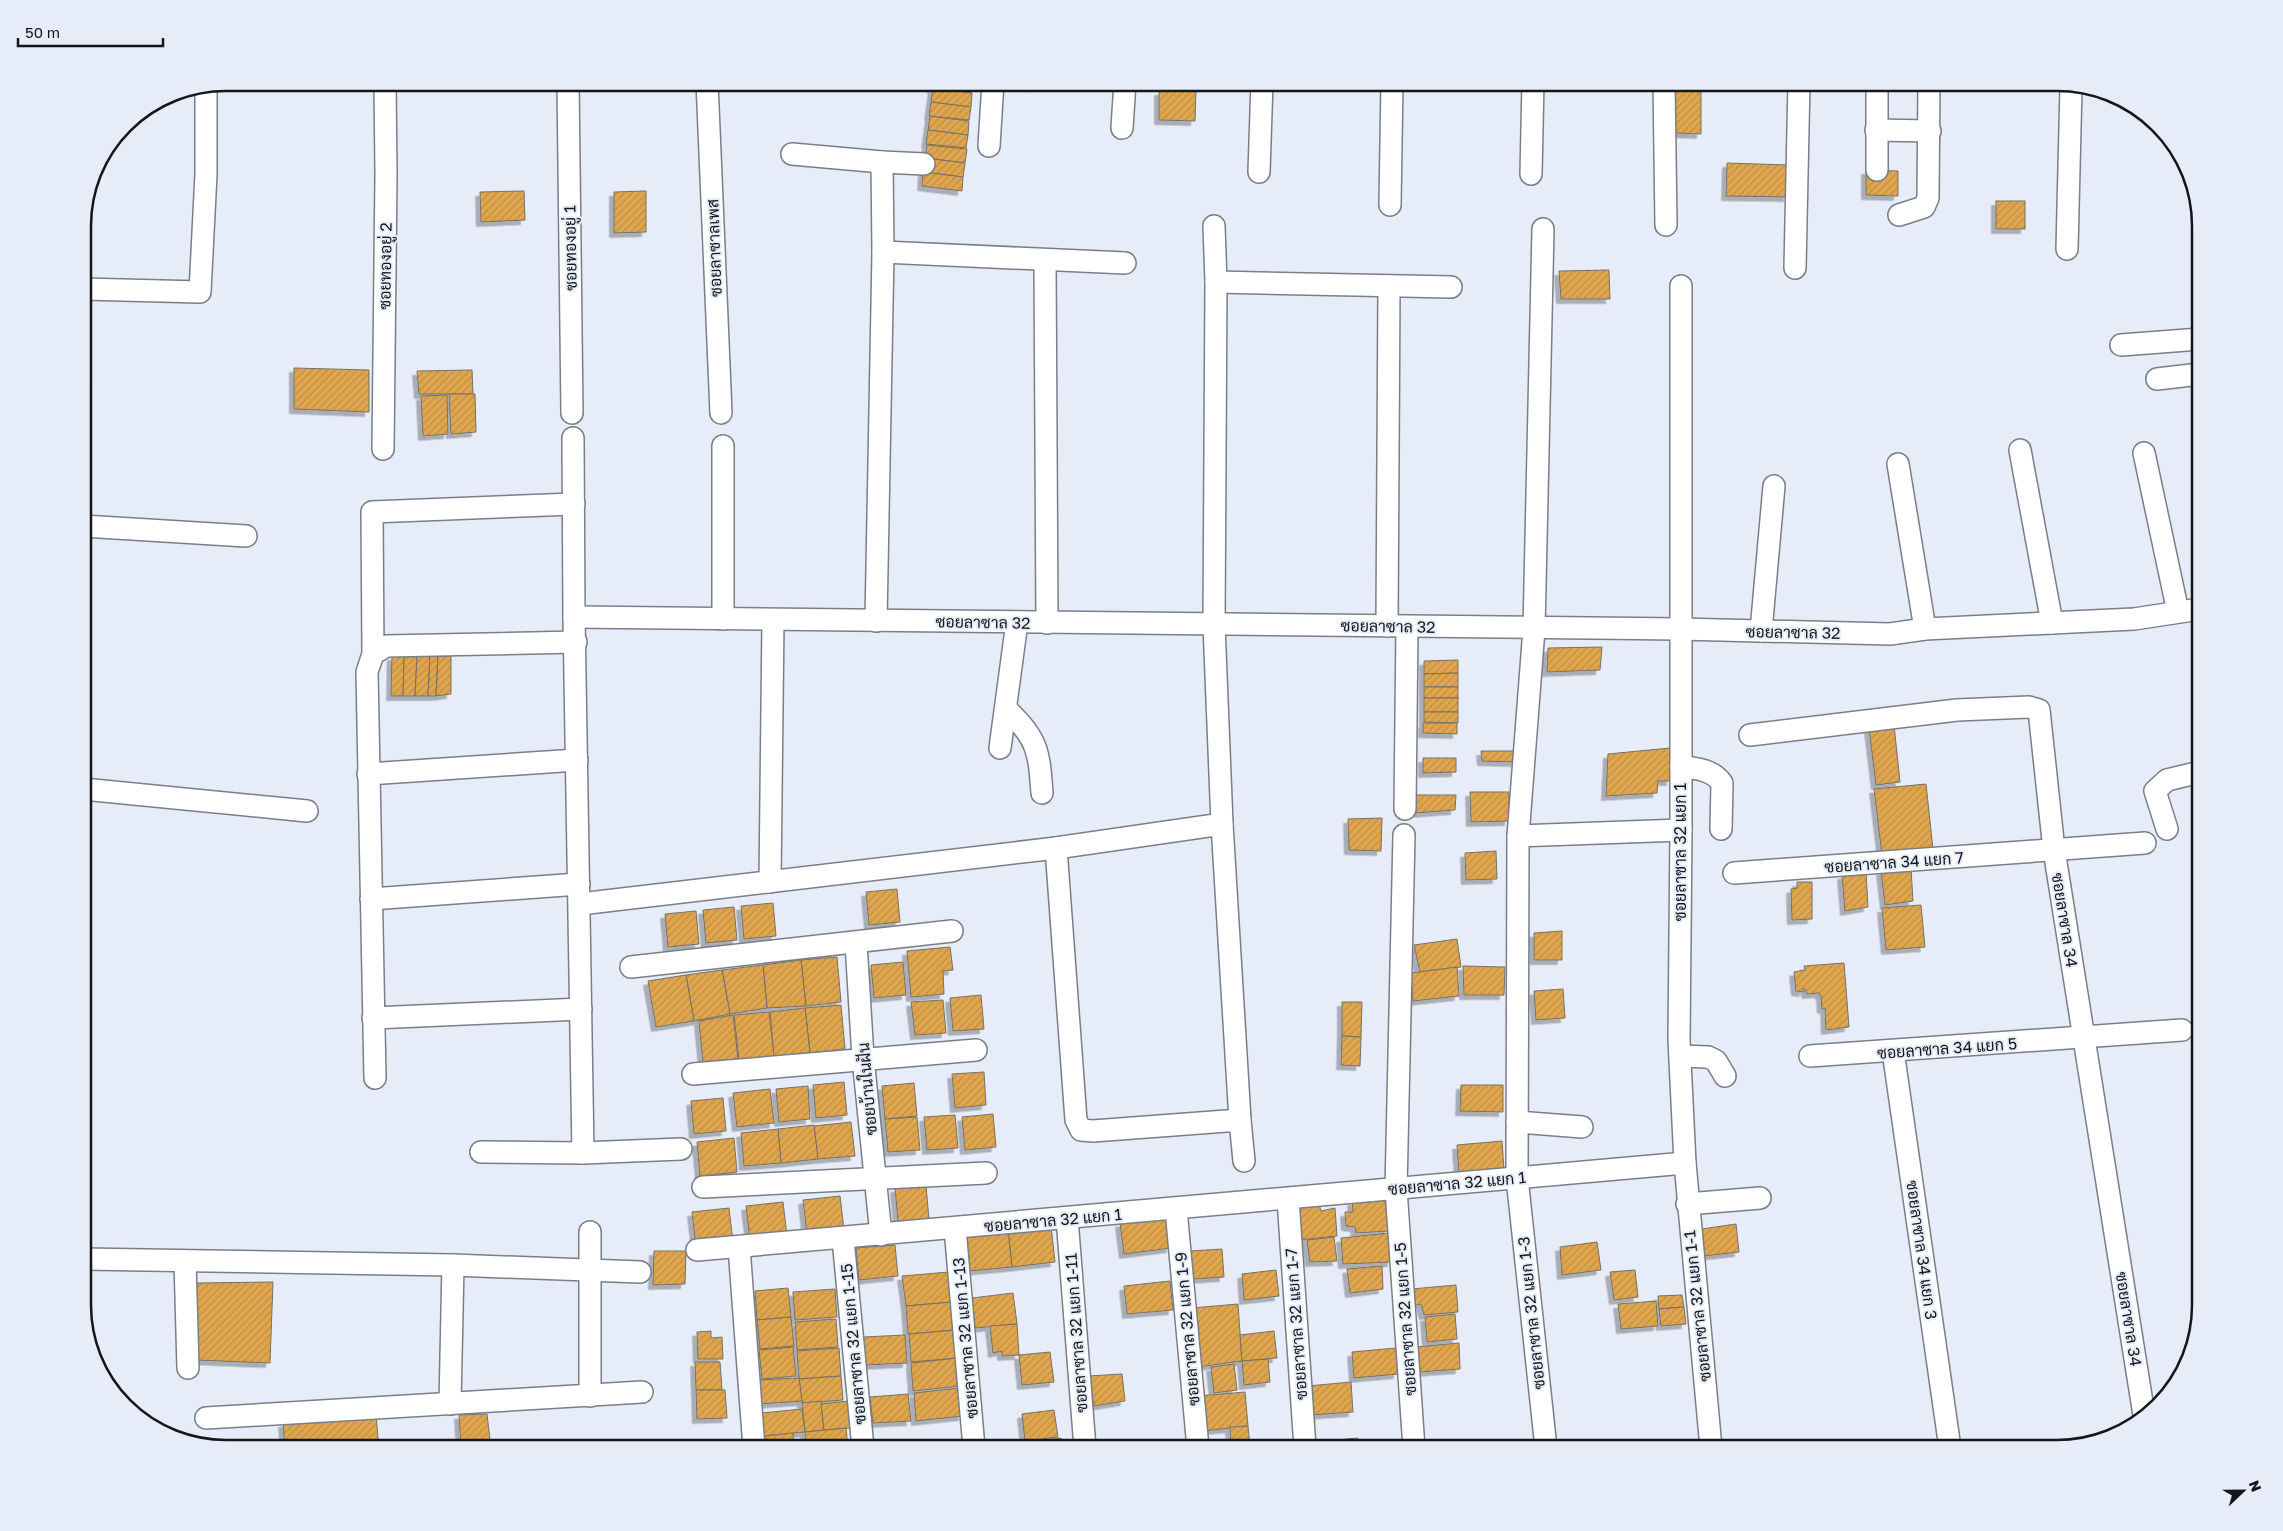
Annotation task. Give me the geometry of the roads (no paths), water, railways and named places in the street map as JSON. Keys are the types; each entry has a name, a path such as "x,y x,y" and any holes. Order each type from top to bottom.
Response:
{"street":[{"path":"1260,172 1262,91"},
{"path":"1390,205 1392,91"},
{"path":"1531,174 1533,91"},
{"path":"1664,91 1666,225"},
{"path":"1796,268 1799,91"},
{"path":"1877,91 1878,170"},
{"path":"1898,215 1924,208 1928,198 1929,91"},
{"name":"ซอยทองอยู่ 2","path":"382,450 386,174 385,92"},
{"name":"ซอยทองอยู่ 1","path":"568,92 572,414"},
{"name":"ซอยลาซาลเพส","path":"707,92 721,413"},
{"path":"989,146 992,92"},
{"path":"1122,128 1124,92"},
{"path":"2067,249 2071,92"},
{"path":"92,289 200,292 206,174 206,93"},
{"path":"1876,130 1930,131"},
{"path":"792,154 924,164"},
{"path":"876,621 883,252 882,162"},
{"path":"1214,226 1216,282 1214,625 1222,824 1244,1161"},
{"name":"ซอยลาซาล 32 แยก 1-3","path":"1543,229 1534,629 1518,836 1517,1178 1545,1440"},
{"path":"883,252 1126,263"},
{"path":"1045,260 1047,622"},
{"path":"1216,282 1452,287"},
{"path":"1389,286 1397,627 1405,809"},
{"name":"ซอยลาซาล 32 แยก 1","path":"697,1250 843,1239 1685,1163 1680,1056 1681,286"},
{"path":"2121,345 2192,340"},
{"path":"2157,379 2192,375"},
{"path":"573,438 574,617 576,642 583,1153"},
{"path":"723,446 723,619"},
{"path":"2020,450 2052,623"},
{"path":"2144,453 2178,612"},
{"path":"1898,464 1925,630"},
{"path":"1761,631 1774,486"},
{"path":"375,1078 367,672 373,654 372,512 574,504"},
{"path":"92,527 246,536"},
{"name":"ซอยลาซาล 32","path":"574,617 1534,629 1680,629 1890,634 1925,630 2134,619 2192,610"},
{"path":"770,882 774,620"},
{"path":"1000,748 1017,622"},
{"path":"373,654 386,646 576,642"},
{"name":"ซอยลาซาล 34","path":"1750,735 1957,710 2029,707 2040,713 2054,850 2143,1408"},
{"path":"1006,709 1022,723 1034,743 1039,756 1042,794"},
{"path":"368,774 577,760"},
{"path":"1681,766 1706,771 1717,776 1722,782 1721,829"},
{"path":"2167,829 2154,791 2167,780 2192,774"},
{"path":"92,789 307,811"},
{"path":"371,899 580,894 770,882 1056,848 1222,824"},
{"path":"1518,836 1681,830"},
{"name":"ซอยลาซาล 32 แยก 1-5","path":"1404,835 1396,1189 1413,1440"},
{"name":"ซอยลาซาล 34 แยก 7","path":"1734,873 2144,843"},
{"path":"1056,848 1076,1120 1081,1130 1093,1131 1240,1120"},
{"path":"631,967 952,931"},
{"name":"ซอยบ้านในฝัน","path":"856,943 864,1058 881,1235"},
{"path":"373,1018 581,1009"},
{"name":"ซอยลาซาล 34 แยก 5","path":"1810,1056 2084,1039 2182,1030"},
{"path":"693,1074 976,1050"},
{"name":"ซอยลาซาล 34 แยก 3","path":"1893,1051 1949,1440"},
{"path":"1680,1056 1708,1057 1716,1061 1725,1076"},
{"path":"1517,1122 1582,1127"},
{"path":"481,1152 583,1153 681,1149"},
{"name":"ซอยลาซาล 32 แยก 1-1","path":"1685,1163 1687,1204 1710,1440"},
{"path":"704,1187 986,1173"},
{"path":"1687,1204 1760,1198"},
{"name":"ซอยลาซาล 32 แยก 1-7","path":"1288,1199 1303,1440"},
{"name":"ซอยลาซาล 32 แยก 1-9","path":"1176,1209 1197,1440"},
{"name":"ซอยลาซาล 32 แยก 1-11","path":"1067,1218 1084,1440"},
{"name":"ซอยลาซาล 32 แยก 1-13","path":"955,1228 973,1440"},
{"path":"590,1232 590,1396"},
{"name":"ซอยลาซาล 32 แยก 1-15","path":"843,1239 863,1440"},
{"path":"739,1247 753,1440"},
{"path":"92,1259 453,1265 640,1272"},
{"path":"185,1261 188,1368"},
{"path":"450,1404 453,1265"},
{"path":"206,1418 642,1392"}]}
